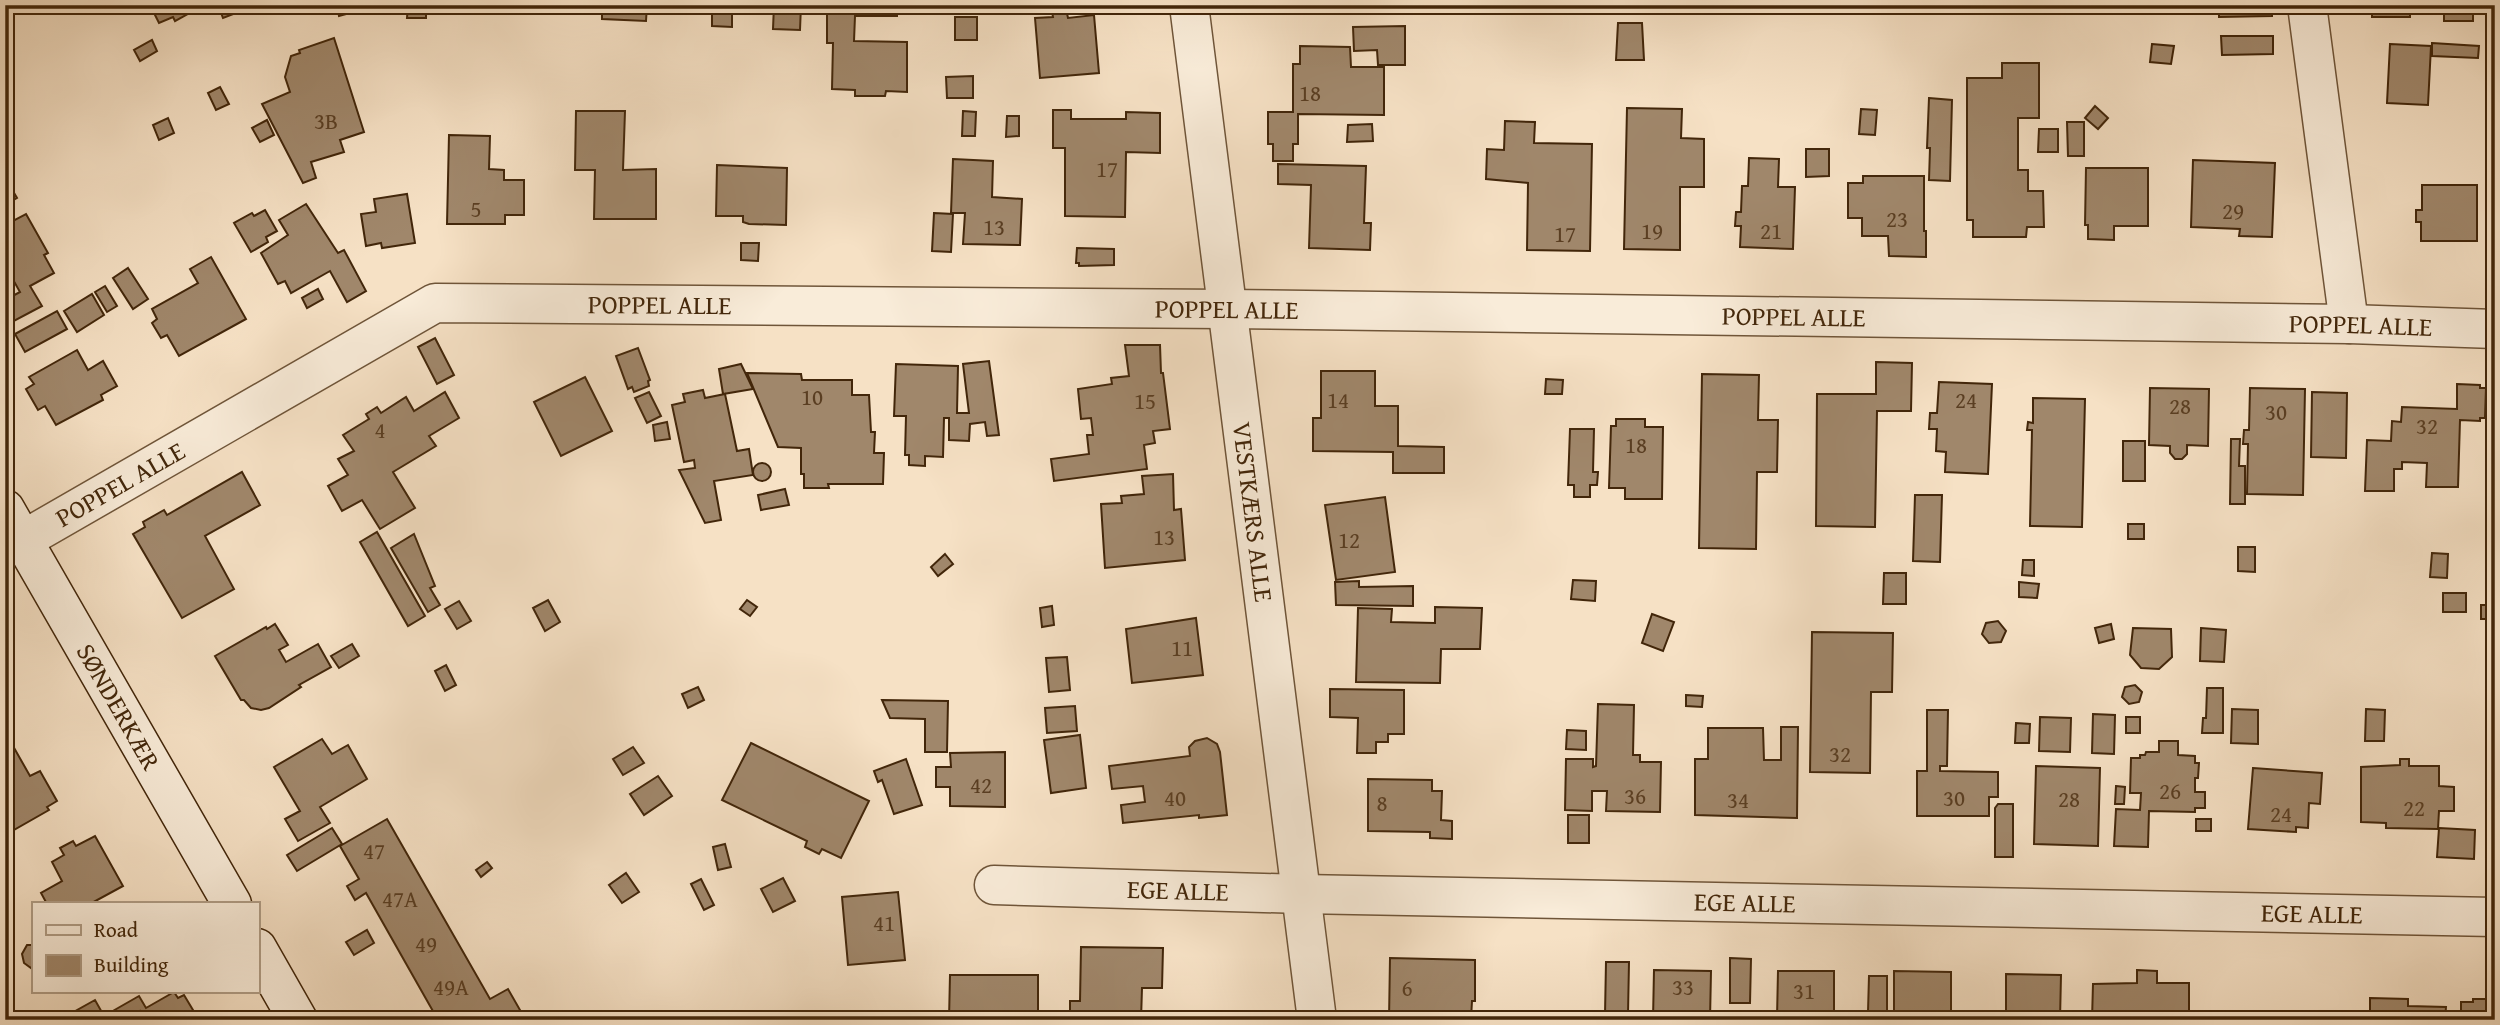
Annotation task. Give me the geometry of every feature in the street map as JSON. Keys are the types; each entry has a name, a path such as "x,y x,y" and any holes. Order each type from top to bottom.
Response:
{"street":[{"name":"VESTKÆRS ALLE","path":"1189,5 1317,1020"},
{"path":"2307,5 2348,324"},
{"name":"POPPEL ALLE","path":"14,524 435,303 1227,309 2348,324 2495,329"},
{"name":"SØNDERKÆR","path":"14,524 231,902"},
{"name":"EGE ALLE","path":"995,885 1301,894 2495,917"},
{"path":"259,952 298,1020"}],"building":[{"path":"150,5 190,5 193,11 175,21 173,17 159,23"},
{"path":"218,5 254,5 254,6 223,18"},
{"path":"337,5 355,5 357,11 339,16"},
{"path":"408,5 426,5 426,18 407,18"},
{"path":"582,5 594,5 593,14 581,13"},
{"path":"602,5 647,5 646,21 602,19"},
{"path":"712,5 732,5 732,27 712,26"},
{"path":"774,5 801,5 800,30 773,29"},
{"path":"897,5 897,16 855,16 854,41 907,42 907,92 886,91 885,96 855,96 855,90 832,89 833,43 827,43 827,7"},
{"path":"1878,5 1892,5 1892,11 1878,12"},
{"path":"2105,5 2121,5 2122,12 2105,13"},
{"path":"2126,5 2142,5 2143,10 2127,12"},
{"path":"2219,5 2272,5 2272,16 2219,17"},
{"path":"2372,5 2410,5 2410,17 2372,17"},
{"path":"2444,5 2473,5 2473,21 2444,21"},
{"path":"1066,9 1068,18 1094,15 1099,73 1040,78 1035,18 1053,17 1052,11"},
{"path":"955,17 977,17 977,40 955,40"},
{"path":"1618,23 1642,23 1644,60 1616,60"},
{"path":"1405,26 1405,65 1378,65 1377,50 1354,51 1353,27"},
{"path":"2221,36 2273,36 2273,54 2222,55"},
{"path":"334,38 364,132 340,140 344,152 311,162 316,178 303,183 262,104 290,92 285,77 291,56 300,53 299,50"},
{"path":"152,40 157,51 140,61 134,50"},
{"path":"2432,43 2479,46 2478,58 2432,56"},
{"path":"2152,44 2174,46 2171,64 2150,62"},
{"path":"2390,44 2431,46 2428,105 2387,103"},
{"path":"1300,46 1350,47 1351,67 1384,67 1384,115 1298,114 1298,144 1293,144 1293,161 1273,161 1273,144 1268,144 1268,112 1293,112 1293,64 1300,64"},
{"path":"2002,63 2039,63 2039,118 2018,118 2018,170 2028,170 2028,191 2043,191 2044,227 2027,227 2026,237 1973,237 1973,220 1967,220 1967,78 2002,78"},
{"path":"973,76 973,98 947,98 946,77"},
{"path":"220,87 229,104 216,110 208,93"},
{"path":"1929,98 1952,100 1950,181 1929,180"},
{"path":"2095,106 2108,118 2098,129 2085,118"},
{"path":"1627,108 1682,109 1681,138 1704,139 1704,187 1680,187 1680,250 1624,249"},
{"path":"1861,109 1877,110 1875,135 1859,134"},
{"path":"1053,110 1071,110 1071,119 1126,119 1126,112 1160,113 1160,153 1126,152 1125,217 1065,216 1065,148 1053,148"},
{"path":"576,111 625,111 623,170 656,169 656,219 594,219 595,170 575,170"},
{"path":"963,111 976,112 975,136 962,136"},
{"path":"1007,116 1019,116 1019,136 1006,137"},
{"path":"168,118 174,133 159,140 153,125"},
{"path":"267,120 274,135 260,142 252,128"},
{"path":"1505,121 1535,122 1534,143 1592,144 1590,251 1527,250 1528,183 1486,179 1487,149 1504,150"},
{"path":"2067,122 2084,122 2084,156 2068,156"},
{"path":"1372,124 1373,141 1347,142 1348,125"},
{"path":"2039,129 2058,129 2058,152 2038,152"},
{"path":"449,135 490,136 489,169 504,170 504,180 524,180 524,215 505,215 505,224 447,224"},
{"path":"1806,149 1829,149 1829,176 1806,177"},
{"path":"1749,158 1779,159 1778,187 1795,187 1793,249 1740,247 1741,226 1735,226 1736,212 1741,212 1742,186 1748,186"},
{"path":"953,159 993,161 992,197 1022,199 1020,245 963,244 965,213 951,213"},
{"path":"2193,160 2275,163 2272,237 2239,236 2240,229 2191,227"},
{"path":"1278,164 1366,166 1364,223 1371,223 1370,250 1309,248 1311,185 1278,184"},
{"path":"717,165 787,168 786,225 749,224 743,222 743,216 716,216"},
{"path":"2086,168 2148,168 2148,226 2114,226 2114,240 2088,239 2088,225 2085,225"},
{"path":"1863,176 1924,176 1926,257 1889,256 1888,236 1862,236 1862,218 1848,218 1848,183 1863,183"},
{"path":"7,181 17,198 5,205 5,182"},
{"path":"2422,185 2477,185 2477,241 2421,241 2421,222 2416,222 2416,210 2422,210"},
{"path":"407,194 415,243 382,248 381,243 366,246 361,214 376,212 374,199"},
{"path":"306,204 338,253 344,250 366,291 347,302 330,271 291,293 285,281 278,284 261,253 288,235 279,220"},
{"path":"265,210 277,231 266,237 268,242 251,252 234,223 252,213 254,216"},
{"path":"934,213 953,214 951,252 932,251"},
{"path":"26,214 48,253 44,255 54,273 30,286 42,306 12,322 5,311 5,300 20,292 11,276 5,279 5,225"},
{"path":"741,243 759,243 758,261 741,260"},
{"path":"1077,248 1114,249 1114,265 1079,266 1079,263 1076,263"},
{"path":"211,257 246,319 179,356 167,335 161,338 152,323 157,319 152,309 198,283 190,269"},
{"path":"128,268 148,299 133,309 113,278"},
{"path":"105,286 117,306 107,312 95,292"},
{"path":"318,289 323,299 307,308 302,298"},
{"path":"92,294 104,315 77,332 64,311"},
{"path":"57,311 67,329 25,352 15,334"},
{"path":"435,338 454,375 437,384 418,347"},
{"path":"1125,345 1160,345 1161,373 1170,429 1153,431 1155,443 1144,445 1147,469 1054,481 1051,459 1089,454 1087,435 1093,435 1091,418 1081,419 1078,389 1112,384 1111,378 1129,376"},
{"path":"638,348 650,380 649,386 634,392 632,387 628,389 616,356"},
{"path":"77,350 88,370 103,361 117,386 101,395 103,400 56,425 45,406 38,410 26,389 34,384 29,377"},
{"path":"989,361 999,435 987,436 985,422 970,424 969,441 949,440 949,418 944,418 943,457 925,456 925,466 909,465 909,455 905,455 906,416 894,416 896,364 958,366 957,413 969,413 963,364"},
{"path":"1876,362 1912,363 1911,411 1877,411 1875,527 1816,526 1817,394 1876,394"},
{"path":"741,364 753,389 723,394 719,369"},
{"path":"1321,371 1375,371 1375,406 1398,406 1398,446 1444,447 1444,473 1393,473 1393,452 1313,451 1313,418 1321,418"},
{"path":"747,373 801,374 802,380 852,380 852,395 869,395 871,432 875,432 874,453 884,453 883,484 828,484 829,488 804,488 801,448 778,447"},
{"path":"1702,374 1759,375 1758,420 1778,420 1777,472 1757,472 1756,549 1699,548"},
{"path":"585,377 612,431 561,456 534,402"},
{"path":"1546,379 1563,380 1562,394 1545,394"},
{"path":"1939,382 1992,384 1988,474 1945,472 1946,452 1936,451 1937,429 1929,429 1930,413 1937,413"},
{"path":"2457,384 2480,385 2480,388 2486,388 2485,418 2480,418 2480,421 2460,420 2458,487 2426,487 2427,463 2402,462 2402,469 2394,469 2394,491 2365,491 2367,440 2391,441 2392,421 2401,422 2402,407 2457,409"},
{"path":"2150,388 2209,389 2208,446 2187,445 2187,454 2182,459 2175,459 2170,453 2170,446 2149,445"},
{"path":"2250,388 2305,389 2303,495 2247,494 2248,444 2243,444 2244,430 2249,430"},
{"path":"703,390 705,398 725,394 737,451 749,449 753,475 714,481 721,520 705,523 679,470 695,468 694,460 684,462 672,405 685,402 683,394"},
{"path":"445,392 459,418 429,436 436,446 393,472 415,508 380,529 362,500 342,511 328,486 348,475 338,459 354,451 343,435 369,419 366,414 377,407 381,413 406,397 414,411"},
{"path":"649,392 661,416 647,423 635,398"},
{"path":"2312,392 2347,393 2346,458 2311,457"},
{"path":"2033,398 2085,399 2082,527 2030,526 2032,430 2027,430 2028,422 2033,423"},
{"path":"1616,419 1645,419 1645,427 1663,427 1662,499 1625,499 1625,488 1609,488 1611,426 1616,426"},
{"path":"667,422 670,439 655,441 653,425"},
{"path":"1570,429 1594,429 1593,472 1598,472 1597,485 1590,485 1590,497 1574,497 1574,485 1568,485"},
{"path":"2231,439 2240,439 2239,466 2245,466 2245,504 2230,504"},
{"path":"2123,441 2145,441 2145,481 2123,481"},
{"path":"762,463 768,466 771,472 768,478 762,481 756,478 753,472 756,466"},
{"path":"242,472 260,505 205,536 234,589 182,618 133,534 145,527 143,522 164,510 167,515"},
{"path":"1173,474 1174,510 1181,509 1185,560 1105,568 1101,504 1122,503 1121,496 1144,494 1142,476"},
{"path":"785,489 789,505 761,510 758,495"},
{"path":"1915,495 1942,495 1940,562 1913,561"},
{"path":"1385,497 1395,572 1336,580 1325,505"},
{"path":"2128,524 2144,524 2144,539 2128,539"},
{"path":"377,532 425,616 408,626 360,542"},
{"path":"414,534 435,586 430,588 440,605 428,612 391,548"},
{"path":"2238,547 2255,547 2255,572 2238,571"},
{"path":"2432,553 2448,554 2447,578 2430,577"},
{"path":"945,554 953,564 938,576 931,567"},
{"path":"2023,560 2034,560 2034,576 2022,575"},
{"path":"1884,573 1906,573 1906,604 1883,604"},
{"path":"1573,580 1596,581 1595,601 1571,599"},
{"path":"1359,581 1359,587 1413,586 1413,606 1336,605 1335,582"},
{"path":"2019,582 2039,584 2037,598 2019,597"},
{"path":"2443,593 2466,593 2466,612 2443,612"},
{"path":"548,600 560,622 545,631 533,608"},
{"path":"747,600 757,607 750,616 740,609"},
{"path":"459,601 471,621 457,629 445,609"},
{"path":"2481,605 2495,605 2495,619 2481,619"},
{"path":"1052,606 1054,625 1042,627 1040,608"},
{"path":"1435,607 1482,608 1480,649 1441,649 1440,683 1356,682 1358,608 1392,609 1391,622 1435,623"},
{"path":"1652,614 1674,622 1663,651 1642,643"},
{"path":"1196,618 1203,675 1132,683 1126,629"},
{"path":"1998,621 2006,631 2001,642 1989,643 1982,634 1986,623"},
{"path":"275,624 288,645 279,650 286,662 318,644 331,667 299,685 301,687 269,708 251,708 241,700 215,656"},
{"path":"2111,624 2114,639 2099,643 2095,628"},
{"path":"2133,628 2171,629 2172,657 2159,669 2141,668 2130,655"},
{"path":"2201,628 2226,630 2224,662 2200,661"},
{"path":"1812,632 1893,633 1892,692 1871,692 1870,773 1810,772"},
{"path":"352,644 359,656 339,668 331,656"},
{"path":"1067,657 1070,690 1049,692 1046,658"},
{"path":"446,665 456,685 445,691 435,671"},
{"path":"2135,685 2142,692 2139,702 2129,704 2122,697 2125,687"},
{"path":"698,687 704,700 688,708 682,694"},
{"path":"2207,688 2223,688 2223,733 2202,733 2203,718 2206,718"},
{"path":"1330,689 1404,690 1404,734 1388,734 1388,742 1376,742 1376,753 1357,753 1358,718 1330,717"},
{"path":"1686,695 1703,696 1702,707 1686,706"},
{"path":"882,700 948,701 947,752 925,752 925,719 890,718"},
{"path":"1598,704 1634,705 1633,755 1640,755 1640,762 1661,762 1660,812 1606,811 1607,791 1592,791 1592,811 1565,810 1566,759 1593,759 1593,767 1596,766"},
{"path":"1075,706 1077,731 1047,733 1045,708"},
{"path":"2232,709 2258,710 2258,744 2231,743"},
{"path":"2366,709 2385,710 2384,741 2365,741"},
{"path":"1927,710 1948,710 1947,766 1940,766 1940,771 1998,772 1998,797 1989,797 1989,816 1917,816 1917,771 1927,771"},
{"path":"2093,714 2115,715 2114,754 2092,753"},
{"path":"2040,717 2071,718 2070,752 2039,751"},
{"path":"2126,717 2140,717 2140,733 2126,733"},
{"path":"2016,723 2030,724 2029,743 2015,743"},
{"path":"1781,727 1798,727 1797,818 1695,815 1695,759 1708,759 1708,728 1763,728 1764,760 1781,760"},
{"path":"1567,730 1586,731 1586,750 1566,749"},
{"path":"1080,735 1086,788 1051,793 1044,740"},
{"path":"1207,738 1217,744 1220,752 1227,815 1199,818 1199,815 1123,823 1121,805 1145,802 1143,786 1112,789 1109,766 1190,756 1189,747 1195,741"},
{"path":"322,739 332,754 348,745 367,779 320,807 330,823 298,841 285,819 300,811 274,767"},
{"path":"2159,741 2178,741 2178,755 2195,756 2195,763 2199,763 2195,792 2205,792 2205,808 2195,808 2195,812 2149,811 2148,847 2114,846 2116,809 2140,810 2141,793 2130,793 2131,758 2140,758 2140,755 2145,755 2146,752 2159,752"},
{"path":"751,743 869,801 841,858 822,849 819,854 805,847 807,841 722,800"},
{"path":"13,746 30,776 40,771 57,801 47,807 49,810 5,835 5,750"},
{"path":"633,747 644,763 623,775 613,759"},
{"path":"1005,752 1005,807 950,806 950,787 936,787 936,767 951,767 950,753"},
{"path":"906,759 922,805 894,814 882,780 878,782 874,771"},
{"path":"2400,759 2409,759 2409,766 2439,766 2439,786 2454,787 2454,811 2439,811 2438,829 2386,828 2386,823 2361,822 2361,767 2400,765"},
{"path":"2036,766 2100,768 2098,846 2034,844"},
{"path":"2253,768 2322,773 2320,804 2309,803 2308,828 2296,827 2296,832 2248,829"},
{"path":"658,776 672,796 644,815 630,794"},
{"path":"1368,779 1432,780 1432,791 1442,791 1441,820 1452,821 1452,839 1430,838 1430,832 1368,831"},
{"path":"2116,786 2125,787 2124,804 2115,804"},
{"path":"1998,804 2013,804 2013,857 1995,857 1995,808"},
{"path":"1568,815 1589,815 1589,843 1568,843"},
{"path":"387,819 490,999 508,989 524,1017 518,1020 438,1020 366,893 355,900 347,886 359,879 340,846"},
{"path":"2196,819 2211,819 2211,831 2196,831"},
{"path":"332,828 342,844 297,871 287,855"},
{"path":"2439,828 2475,830 2474,859 2437,857"},
{"path":"95,836 123,886 94,902 46,902 41,893 62,881 52,862 64,855 60,848 73,841 76,846"},
{"path":"725,844 731,867 718,870 713,847"},
{"path":"487,862 492,868 481,877 476,870"},
{"path":"626,873 639,892 622,903 609,885"},
{"path":"783,878 795,901 773,912 761,889"},
{"path":"701,879 714,905 704,910 691,884"},
{"path":"898,892 905,960 848,965 842,897"},
{"path":"367,930 374,943 354,955 346,942"},
{"path":"27,945 32,945 32,968 24,963 22,954"},
{"path":"1081,947 1163,948 1162,988 1142,988 1141,1020 1070,1020 1070,1001 1080,1001"},
{"path":"1390,958 1475,960 1475,1001 1472,1001 1471,1019 1389,1020"},
{"path":"1730,958 1751,959 1750,1003 1730,1003"},
{"path":"1606,962 1629,962 1628,1015 1605,1015"},
{"path":"1654,970 1711,971 1710,1020 1653,1020"},
{"path":"2137,970 2157,971 2157,983 2189,983 2189,1020 2092,1020 2093,984 2137,983"},
{"path":"1778,971 1834,971 1834,1020 1757,1020 1777,1018"},
{"path":"1894,971 1951,972 1951,1020 1894,1020"},
{"path":"2006,974 2061,975 2060,1020 2006,1020"},
{"path":"950,975 1038,975 1038,1020 949,1020"},
{"path":"1869,976 1887,976 1887,1013 1868,1012"},
{"path":"172,993 178,998 184,995 199,1020 141,1020 144,1017 140,1011 133,1016 135,1020 61,1019 95,1000 104,1016 139,996 146,1008"},
{"path":"2370,998 2408,999 2408,1006 2446,1007 2445,1020 2370,1020"},
{"path":"2473,999 2495,999 2495,1020 2461,1020 2461,1002 2473,1002"}]}
